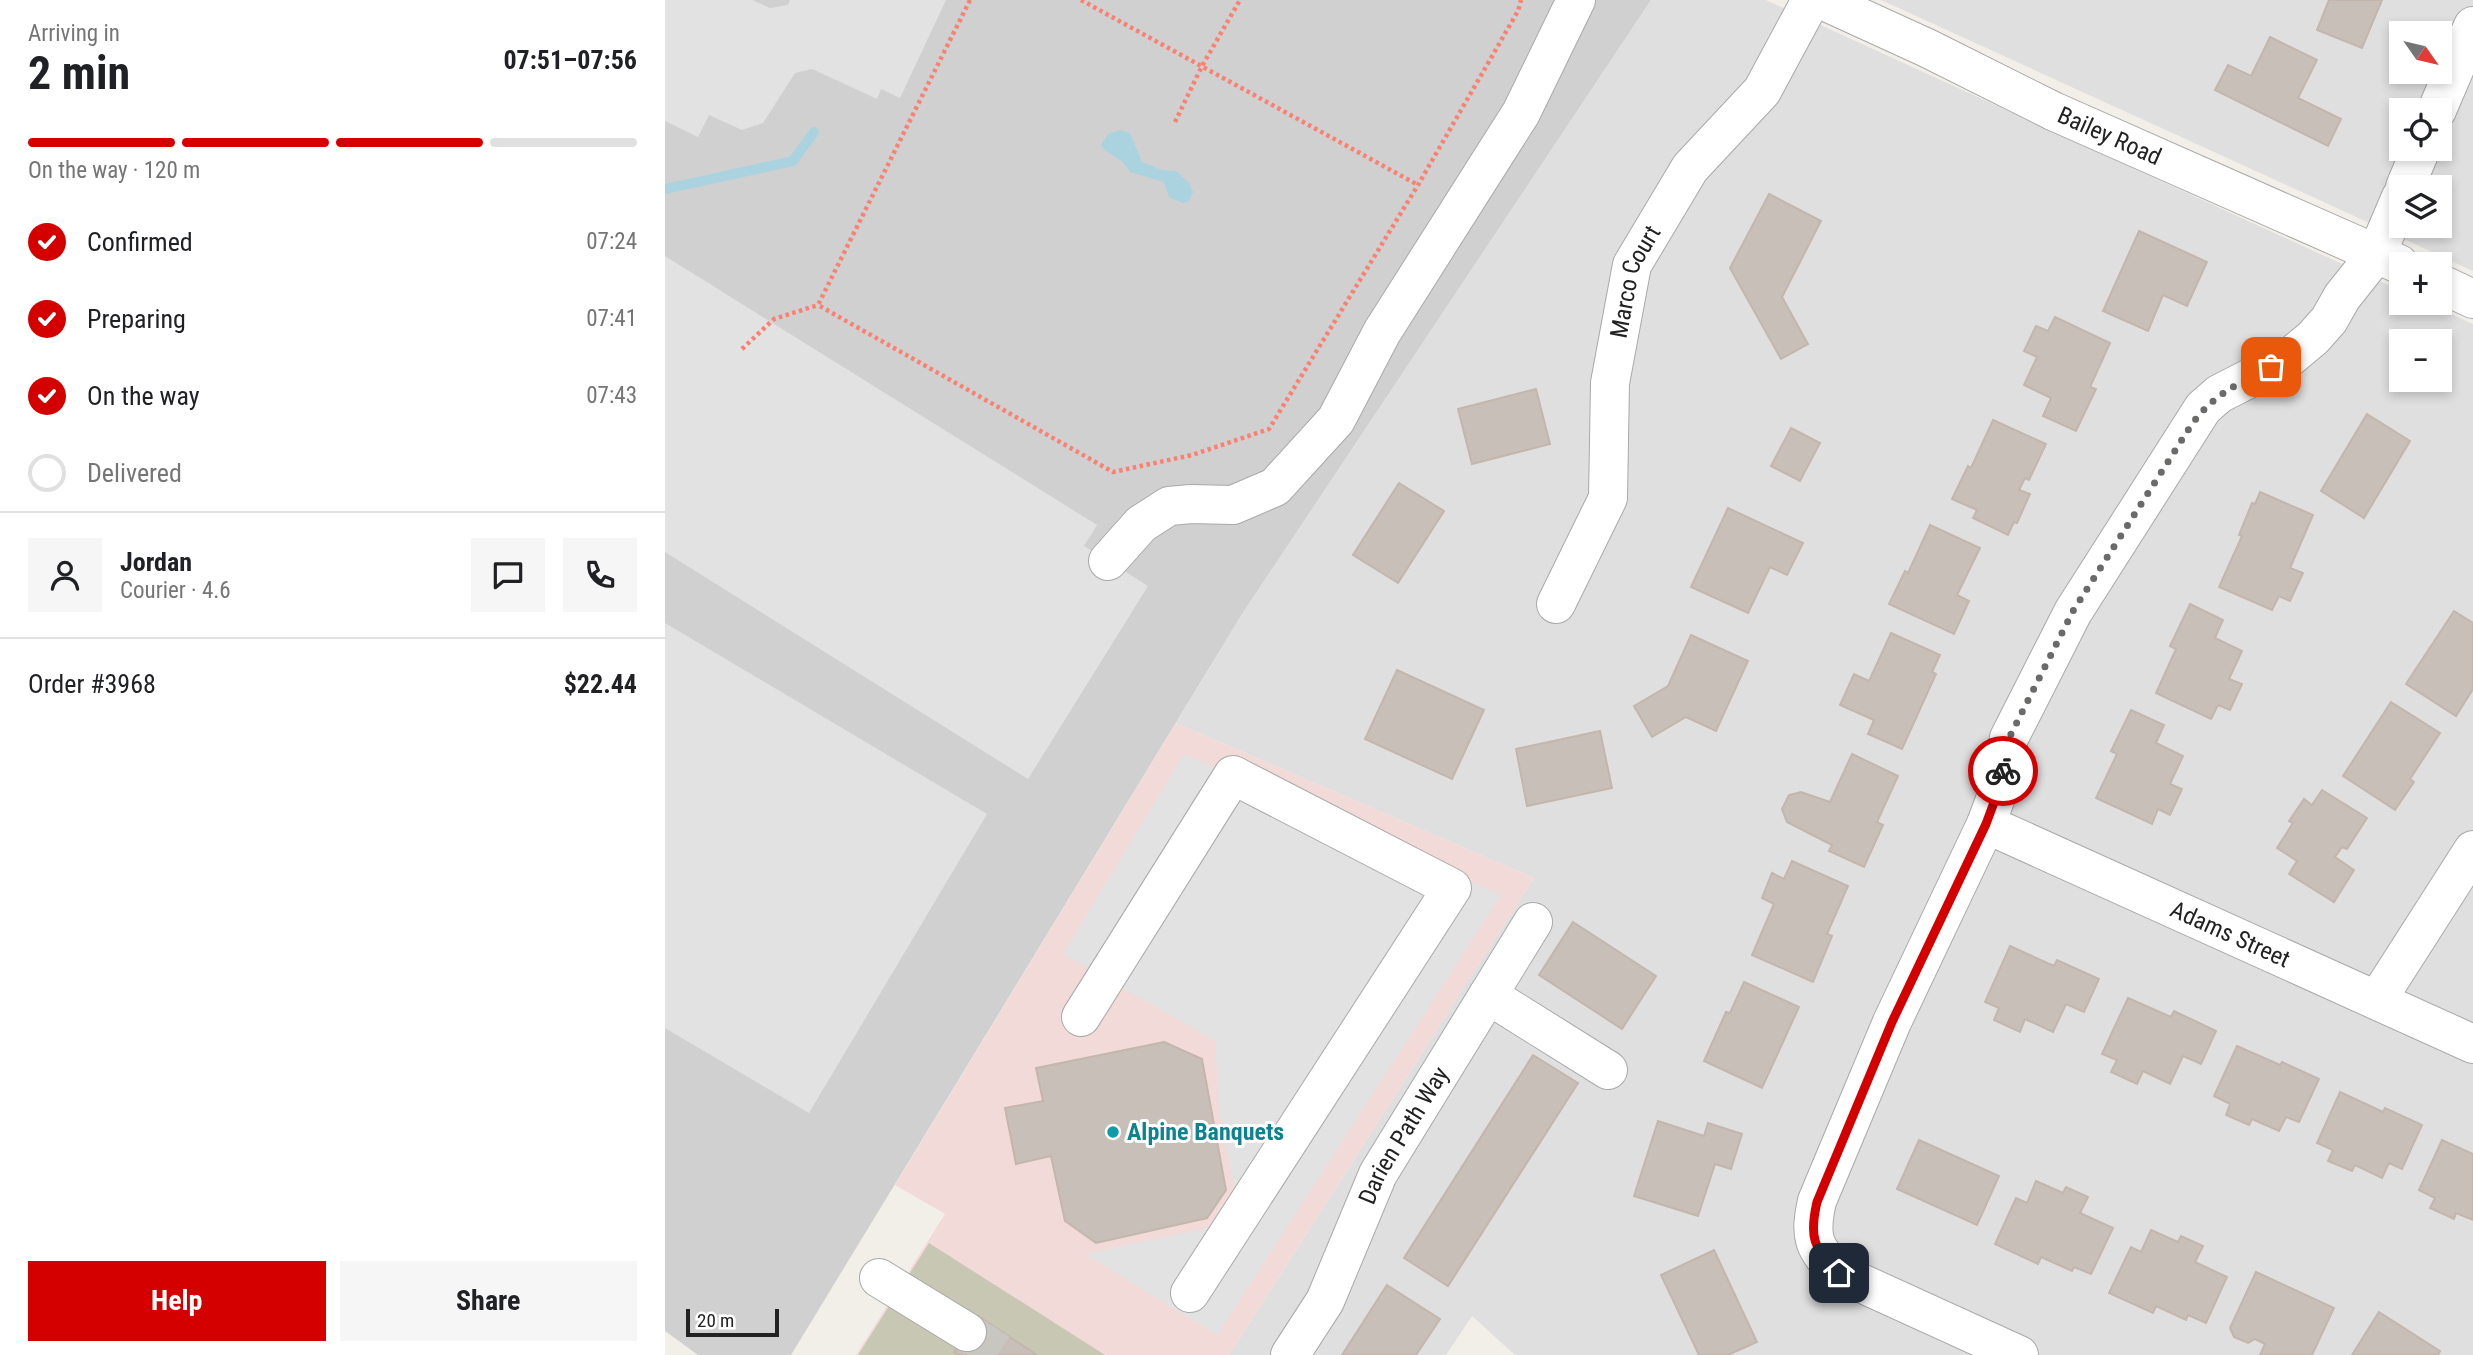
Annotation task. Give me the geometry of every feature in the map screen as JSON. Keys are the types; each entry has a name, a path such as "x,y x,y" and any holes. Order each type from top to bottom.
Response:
{"street":[{"path":"1108,561 1141,524 1169,506 1233,505 1275,487 1336,420 1383,332 1521,113 1576,0"},
{"name":"Marco Court","path":"1556,604 1608,498 1610,383 1632,265 1690,168 1762,91 1811,0"},
{"name":"Bailey Road","path":"1822,0 1927,48 2053,111 2389,259"},
{"path":"2442,98 2473,26"},
{"path":"2019,1355 1839,1273 1825,1260 1814,1243 1812,1225 1817,1202 1892,1022 1986,824 1999,789 2009,738 2073,611 2203,408 2219,394 2289,358 2329,320 2342,297 2389,259"},
{"path":"2452,289 2473,299"},
{"path":"1081,1017 1233,775 1452,888 1190,1293"},
{"name":"Adams Street","path":"1986,824 2473,1044"},
{"path":"2377,1000 2473,850"},
{"name":"Darien Path Way","path":"1290,1355 1325,1301 1378,1174 1533,922"},
{"path":"1488,995 1608,1070"},
{"path":"879,1278 967,1332"}],"path":[{"path":"742,349 774,319 818,305 969,0"},
{"path":"1081,0 1418,185"},
{"path":"1175,122 1202,66 1240,0"},
{"path":"818,305 1113,472 1192,455 1269,429 1418,185 1518,11 1521,0"}],"shaded area":[{"path":"665,0 1651,0 1242,614 791,1355 698,1355 665,1331"},
{"path":"665,0 752,0 770,8 788,5 790,0 946,0 900,98 881,89 877,99 812,69 795,73 763,123 742,130 709,115 698,137 665,121"},
{"path":"1651,0 1766,0 2389,286 2389,315 2452,314 2473,324 2473,1355 1515,1355 1472,1316 1446,1355 1229,1355 1534,878 1176,723 1242,614"},
{"path":"1881,0 2473,0 2473,271 2452,261 2452,252 2432,252 2402,238 2452,238 2452,175 2389,175 2389,232"},
{"path":"665,256 1097,525 1084,546 1148,586 1028,779 665,552"},
{"path":"665,623 987,814 809,1113 665,1028"},
{"path":"1176,723 1534,878 1229,1355 856,1355 945,1214 895,1185"},
{"path":"1184,754 1501,895 1217,1335 1085,1254 1213,1227 1235,1191 1219,1112 1215,1041 1063,954"},
{"path":"929,1243 1105,1355 858,1355"}],"water":[{"path":"1120,130 1130,133 1142,162 1162,170 1176,171 1189,183 1193,192 1189,201 1183,203 1169,197 1164,182 1130,172 1101,145 1108,134"}],"building":[{"path":"2329,0 2382,0 2362,48 2317,30"},
{"path":"2270,37 2317,60 2298,98 2341,119 2328,146 2215,90 2228,65 2251,76"},
{"path":"1769,194 1821,221 1782,297 1808,344 1781,359 1730,268"},
{"path":"2139,231 2207,262 2187,306 2163,295 2148,331 2103,311"},
{"path":"2055,317 2110,343 2090,387 2096,389 2076,431 2043,416 2051,398 2024,385 2037,357 2024,351 2036,326 2048,331"},
{"path":"1536,389 1550,444 1472,464 1458,409"},
{"path":"2367,414 2410,441 2364,518 2321,491"},
{"path":"1993,420 2046,444 2029,480 2025,478 2019,490 2030,494 2017,523 2014,522 2008,535 1973,518 1977,510 1952,499 1968,466 1971,468"},
{"path":"1791,428 1820,443 1800,481 1771,466"},
{"path":"1399,483 1444,511 1398,583 1353,555"},
{"path":"2260,492 2313,515 2290,568 2303,573 2290,601 2279,596 2272,610 2219,587 2242,536 2239,535 2252,503 2255,504"},
{"path":"1728,508 1803,543 1787,575 1770,567 1748,613 1691,587"},
{"path":"1930,525 1980,548 1957,595 1969,601 1954,634 1889,604 1905,571 1908,573"},
{"path":"2190,604 2223,620 2215,638 2242,651 2229,679 2242,684 2230,710 2218,705 2211,719 2156,693 2176,649 2170,646"},
{"path":"2454,611 2473,623 2473,689 2456,716 2406,684"},
{"path":"1891,633 1940,655 1932,672 1936,674 1902,749 1868,734 1874,720 1840,705 1854,674 1869,681"},
{"path":"1691,635 1748,661 1716,731 1686,717 1652,737 1634,706 1668,686"},
{"path":"1397,670 1484,710 1452,779 1365,739"},
{"path":"2391,702 2440,733 2410,779 2414,782 2395,810 2343,776"},
{"path":"2131,710 2164,725 2156,743 2183,756 2170,784 2182,789 2170,815 2158,809 2152,824 2096,798 2117,754 2111,751"},
{"path":"1600,731 1612,788 1527,806 1516,749"},
{"path":"1852,754 1898,776 1877,822 1883,825 1864,867 1829,851 1832,845 1787,822 1782,809 1789,795 1801,792 1830,802"},
{"path":"2322,790 2367,818 2347,849 2342,847 2335,857 2354,870 2334,902 2289,874 2297,861 2277,848 2293,823 2289,821 2304,799 2312,805"},
{"path":"1792,861 1848,886 1827,934 1832,936 1813,982 1752,955 1774,904 1762,898 1772,873 1784,879"},
{"path":"1573,922 1656,976 1622,1029 1539,975"},
{"path":"2010,946 2054,966 2057,960 2099,979 2084,1012 2066,1004 2053,1032 2025,1019 2020,1032 1994,1020 1999,1008 1985,1002"},
{"path":"1744,982 1799,1007 1762,1088 1704,1061 1726,1012 1730,1013"},
{"path":"2128,998 2171,1017 2174,1011 2216,1031 2201,1064 2183,1056 2170,1084 2143,1071 2137,1084 2111,1072 2117,1060 2102,1054"},
{"name":"Alpine Banquets","path":"1164,1042 1202,1059 1226,1190 1207,1218 1096,1243 1065,1221 1051,1156 1016,1164 1005,1108 1043,1101 1036,1068"},
{"path":"2237,1046 2319,1079 2299,1122 2286,1117 2279,1131 2252,1119 2249,1125 2226,1115 2230,1104 2214,1096"},
{"path":"1533,1055 1578,1083 1448,1286 1404,1258"},
{"path":"2340,1092 2383,1112 2385,1108 2422,1125 2402,1169 2389,1163 2382,1178 2355,1165 2352,1171 2328,1161 2333,1150 2317,1143"},
{"path":"1658,1121 1704,1136 1708,1123 1742,1134 1731,1169 1715,1164 1698,1216 1634,1196"},
{"path":"1919,1140 1999,1176 1977,1225 1897,1189"},
{"path":"2442,1140 2473,1154 2473,1220 2456,1213 2454,1219 2430,1208 2435,1198 2419,1190"},
{"path":"2036,1181 2063,1193 2066,1187 2088,1197 2080,1213 2113,1228 2091,1274 2074,1267 2072,1271 2041,1257 2038,1264 1995,1244 2016,1198 2027,1203"},
{"path":"2151,1230 2178,1242 2181,1236 2203,1246 2195,1262 2227,1277 2206,1323 2188,1315 2186,1320 2156,1306 2153,1313 2109,1293 2131,1247 2141,1252"},
{"path":"1714,1250 1757,1342 1728,1355 1699,1355 1661,1275"},
{"path":"2256,1272 2334,1308 2312,1355 2260,1355 2265,1344 2255,1339 2248,1343 2234,1337 2230,1328"},
{"path":"1387,1285 1440,1319 1416,1355 1342,1355"},
{"path":"2379,1312 2440,1351 2438,1355 2352,1355"},
{"path":"978,1316 1037,1355 959,1355 954,1352"}],"waterway":[{"path":"665,189 793,161 814,132"}],"tunnel":[{"path":"967,1332 1003,1355"}],"way so far":[{"path":"2003,771 2009,738 2056,642 2192,424 2203,408 2219,394 2271,367"}],"place":[{"name":"Alpine Banquets","path":"1113,1132"}],"route":[{"path":"1839,1273 1825,1260 1814,1243 1812,1225 1817,1202 1892,1022 1986,824 2003,771"}]}
